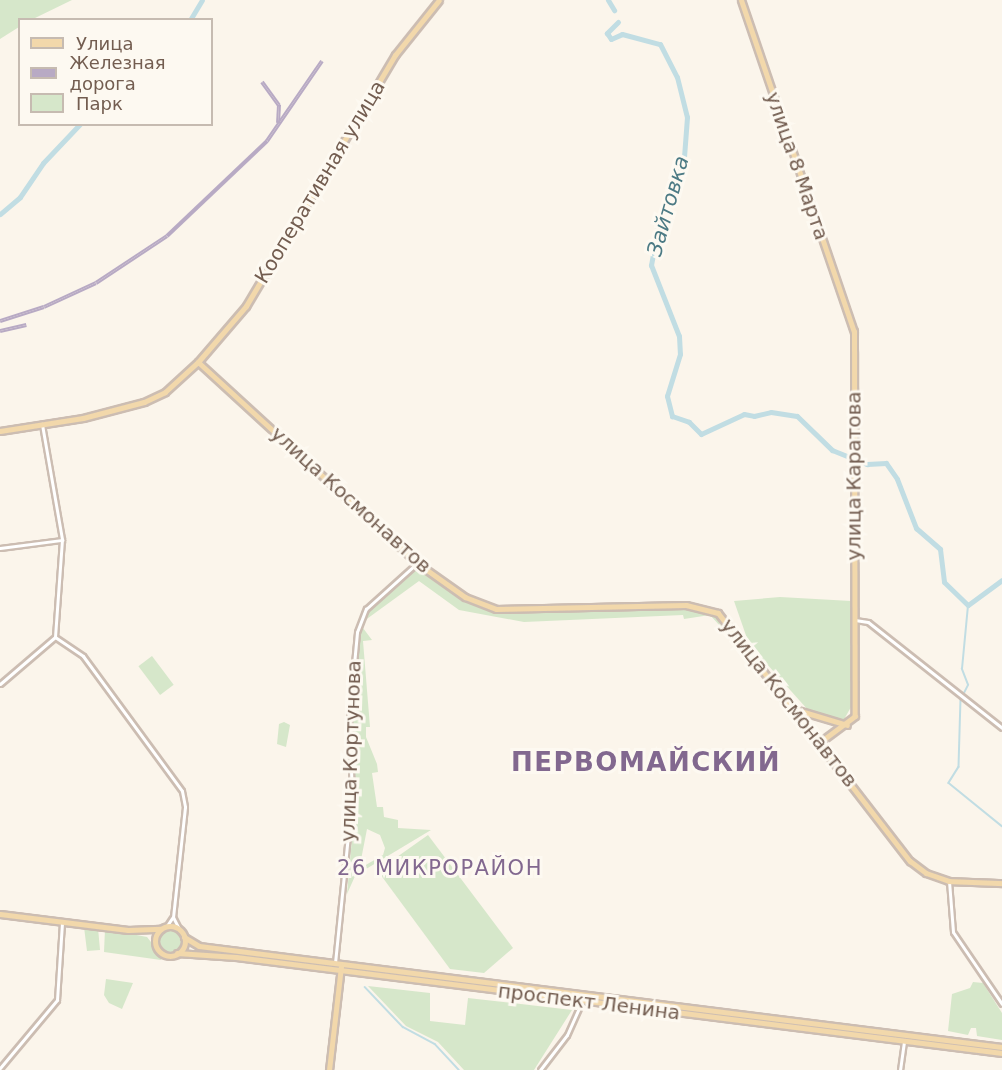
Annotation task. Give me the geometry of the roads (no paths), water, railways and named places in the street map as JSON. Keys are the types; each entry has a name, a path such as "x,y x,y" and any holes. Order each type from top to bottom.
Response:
{"main road":[{"name":"Кооперативная улица","path":"0,432 120,410 155,398 198,362 246,306 395,55 439,0"},
{"name":"улица 8 Марта","path":"741,0 854,331"},
{"name":"улица Каратова","path":"847,725 854,719 856,706 854,331"},
{"name":"улица Космонавтов","path":"198,362 417,563 465,597 496,609 686,605 711,609 727,620 910,861 926,873 949,881 1002,883"},
{"path":"795,709 847,725"},
{"path":"820,742 847,725"},
{"path":"0,914 128,930 145,935 165,954 177,953 184,944 184,937 179,929 128,930"},
{"path":"156,946 163,928"},
{"name":"проспект Ленина","path":"184,937 199,946 338,967 1002,1047"},
{"name":"проспект Ленина","path":"177,953 210,954 338,967"},
{"name":"улица Кортунова","path":"329,1070 338,967"},
{"name":"проспект Ленина","path":"904,1036 1002,1053"}],"street":[{"path":"0,684 55,637 62,540 42,424"},
{"path":"0,548 62,540"},
{"name":"улица Кортунова","path":"338,967 351,796 349,717 357,633 366,609 417,563"},
{"path":"855,620 868,621 1002,728"},
{"path":"55,637 83,656 182,791 185,807 173,911 163,928"},
{"path":"949,881 955,935 1002,1004"},
{"path":"173,911 179,929"},
{"path":"0,1068 57,1000 62,922"},
{"path":"540,1070 567,1035 583,998"},
{"path":"900,1070 904,1036"}],"waterway":[{"name":"Зайтовка","path":"191,18 202,0"},
{"name":"Зайтовка","path":"608,0 614,10"},
{"name":"Зайтовка","path":"618,22 607,33 611,39 622,34 660,44 677,77 687,117 684,157 660,216 651,265 679,336 680,354 667,396 672,416 689,422 701,434 744,414 754,416 771,412 797,416 832,450 867,464 886,463 897,479 916,528 940,549 944,582 968,605 1002,580"},
{"name":"Зайтовка","path":"0,214 20,197 43,163 78,126"},
{"path":"963,695 968,685 962,669 968,605"},
{"path":"961,699 959,767 949,783 1002,826"},
{"path":"365,987 403,1027 435,1044 459,1070"}],"railway":[{"path":"0,321 44,307 96,283 167,236 267,141 322,61"},
{"path":"262,82 279,105 278,123"},
{"path":"0,331 26,325"}],"district":[{"name":"ПЕРВОМАЙСКИЙ","path":"646,763"},
{"name":"26 МИКРОРАЙОН","path":"440,868"}]}
